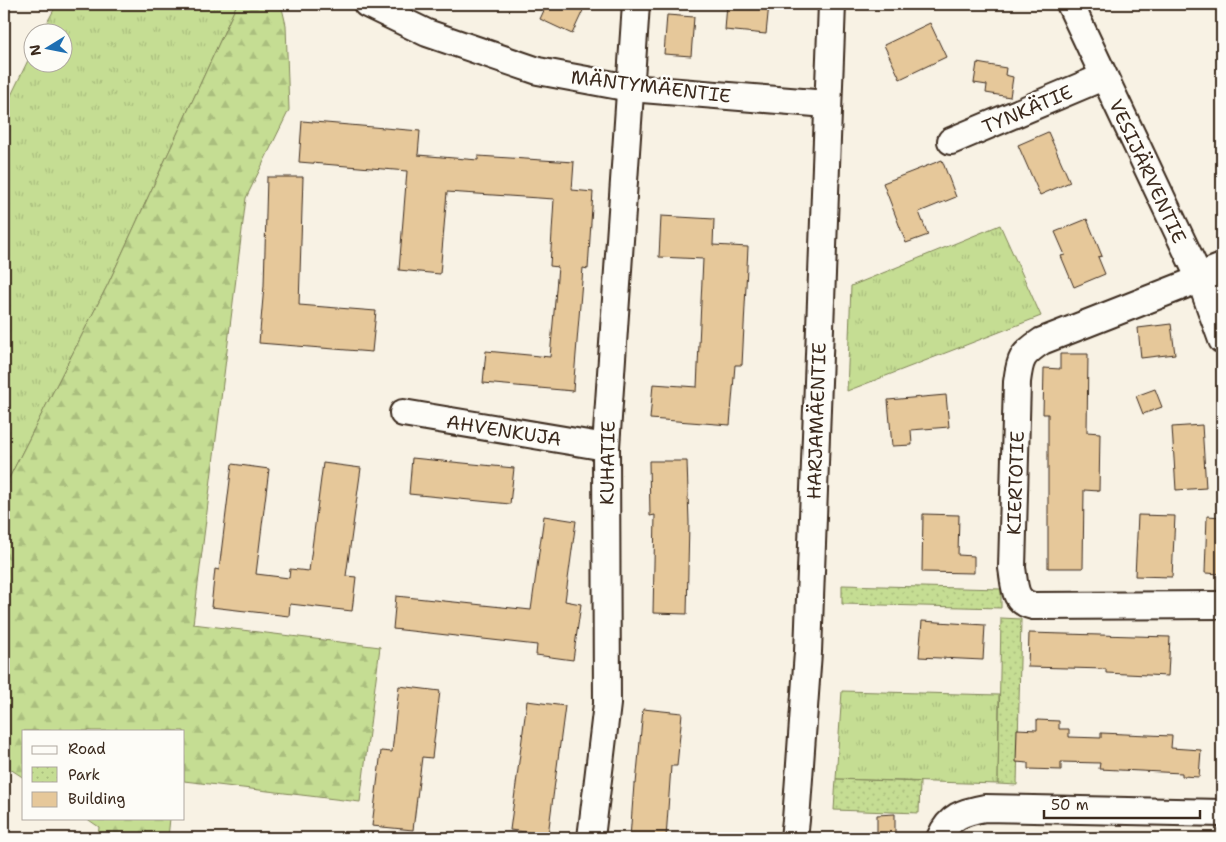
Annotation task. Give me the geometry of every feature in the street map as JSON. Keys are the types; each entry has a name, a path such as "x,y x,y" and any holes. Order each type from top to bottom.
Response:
{"street":[{"name":"MÄNTYMÄENTIE","path":"367,4 427,33 538,71 630,88 827,104"},
{"name":"KUHATIE","path":"591,838 607,704 606,447 636,4"},
{"name":"HARJAMÄENTIE","path":"794,838 808,652 832,4"},
{"name":"VESIJÄRVENTIE","path":"1070,4 1103,77 1211,273 1222,340"},
{"name":"TYNKÄTIE","path":"951,141 1103,77"},
{"name":"KIERTOTIE","path":"1211,273 1042,341 1025,351 1019,364 1017,382 1012,568 1016,594 1025,604 1033,606 1222,605"},
{"name":"AHVENKUJA","path":"403,413 606,447"},
{"path":"940,838 949,821 968,811 985,808 1222,814"}],"green space":[{"path":"57,4 237,4 108,284 4,488 4,110 22,72 72,72 72,22 47,22"},
{"path":"237,4 281,4 286,25 289,110 246,198 193,624 380,647 360,802 185,781 185,730 22,730 22,777 4,765 4,488 108,284"},
{"path":"1000,225 1041,316 847,391 851,286"},
{"path":"842,585 1001,589 1001,608 842,604"},
{"path":"1001,618 1021,619 1017,785 998,784"},
{"path":"842,691 999,695 998,784 836,779"},
{"path":"836,779 920,782 919,813 834,810"},
{"path":"89,820 170,820 168,838 98,838 99,827"}],"building":[{"path":"547,4 586,4 572,34 540,19"},
{"path":"727,4 769,4 766,34 725,30"},
{"path":"667,15 694,17 691,56 664,54"},
{"path":"930,23 946,57 900,79 884,45"},
{"path":"977,63 1006,68 1005,75 1013,77 1010,97 986,93 987,85 974,83"},
{"path":"302,121 420,131 418,155 478,160 478,156 574,162 572,190 593,192 588,269 583,268 573,391 483,383 486,351 550,357 558,267 550,266 554,199 447,192 440,274 399,270 407,171 299,162"},
{"path":"1048,132 1070,182 1040,195 1018,145"},
{"path":"942,160 956,197 919,212 928,235 906,243 883,183"},
{"path":"267,177 303,177 299,305 376,311 372,352 259,343 264,286"},
{"path":"661,216 714,219 713,245 748,247 742,365 735,365 730,425 650,419 653,384 697,387 703,259 659,257"},
{"path":"1087,219 1102,256 1098,257 1105,274 1074,287 1061,256 1065,255 1055,232"},
{"path":"1171,324 1175,354 1141,358 1138,328"},
{"path":"1060,354 1088,354 1087,432 1100,433 1099,491 1084,490 1083,568 1048,568 1048,414 1043,414 1044,368 1060,369"},
{"path":"1155,389 1162,407 1143,414 1136,396"},
{"path":"946,395 949,427 911,430 912,445 892,446 888,400"},
{"path":"1202,425 1206,488 1176,490 1172,427"},
{"path":"412,458 514,468 510,504 409,494"},
{"path":"649,461 687,461 689,523 687,614 653,613 655,515 650,516"},
{"path":"323,463 361,468 346,576 356,577 352,611 290,604 289,616 211,607 215,569 219,570 232,464 269,469 256,574 289,578 290,569 309,571"},
{"path":"923,514 959,515 958,555 974,556 974,573 922,572"},
{"path":"1138,515 1175,516 1172,577 1135,576"},
{"path":"544,516 576,521 565,601 581,604 573,660 536,655 537,645 393,629 396,596 531,610"},
{"path":"1207,516 1222,517 1222,574 1205,573"},
{"path":"922,621 985,625 983,660 919,657"},
{"path":"1029,633 1170,637 1168,676 1106,673 1106,669 1028,667"},
{"path":"399,686 440,691 432,758 422,757 413,830 372,826 381,751 392,752"},
{"path":"527,701 565,706 548,835 510,830"},
{"path":"643,709 682,713 677,766 671,766 666,838 630,838"},
{"path":"1037,720 1059,721 1059,729 1069,729 1069,737 1101,738 1101,733 1172,736 1171,748 1201,750 1199,777 1182,776 1182,773 1099,769 1100,763 1061,762 1061,770 1028,769 1028,763 1016,762 1017,729 1037,730"},
{"path":"895,814 895,838 877,838 877,815"}]}
